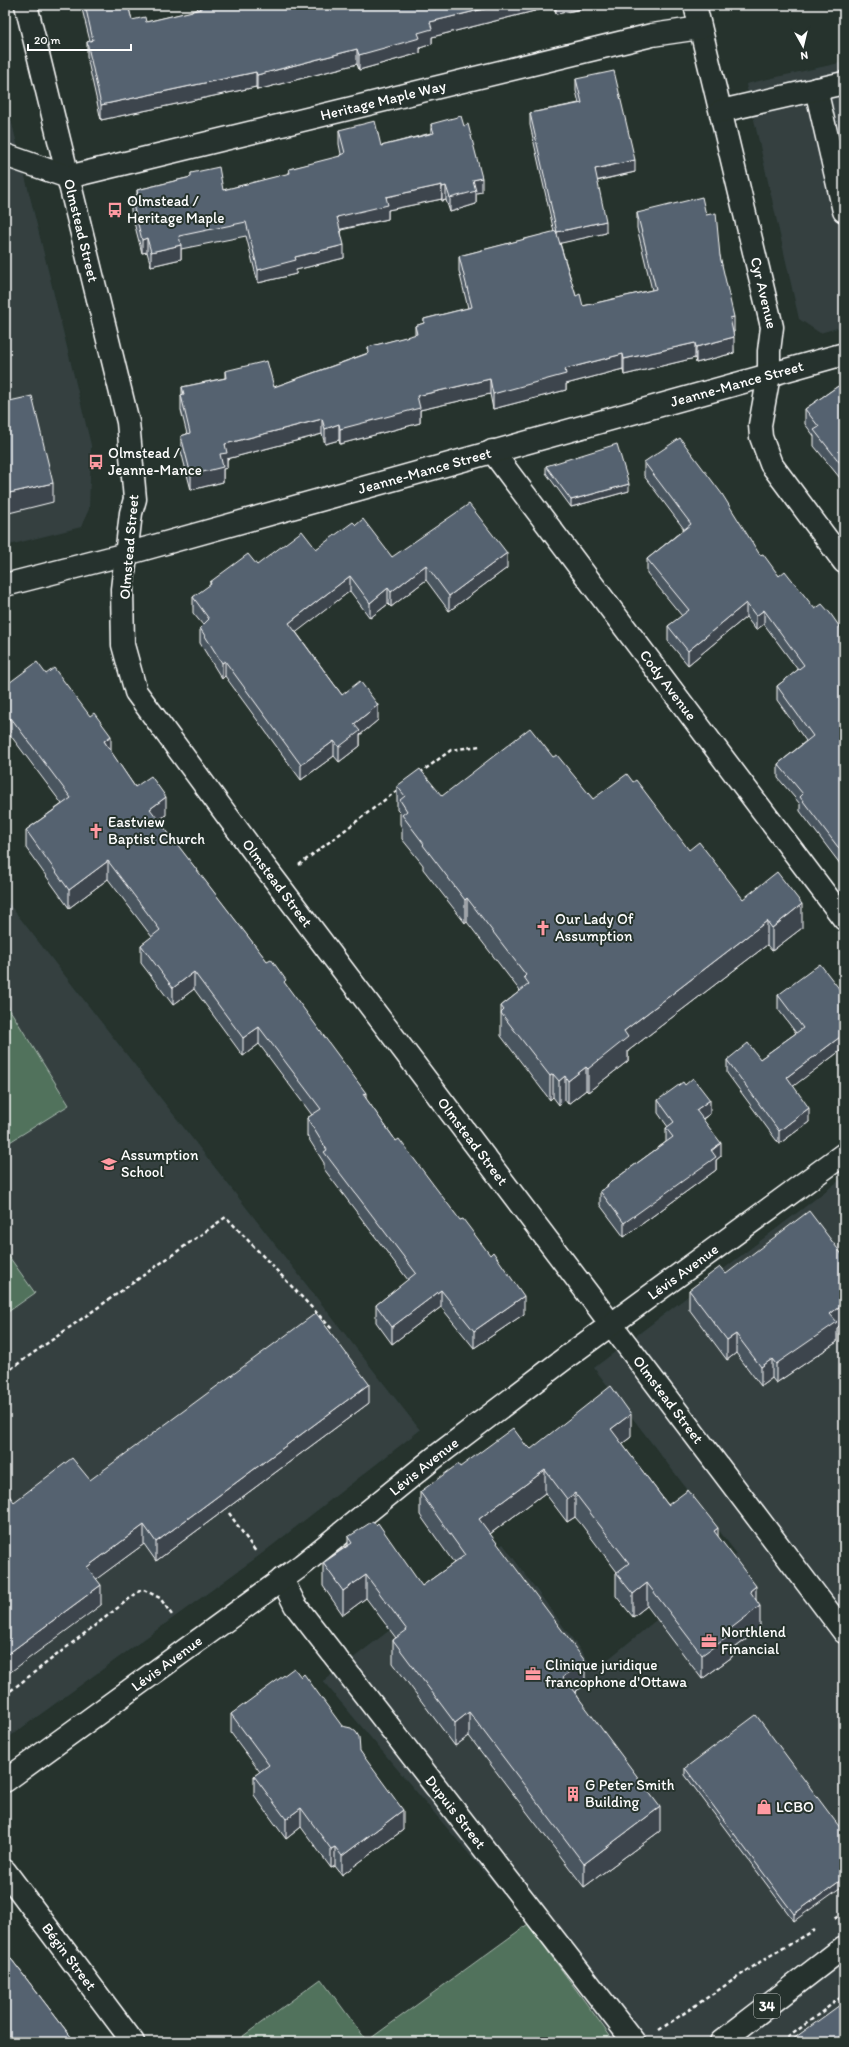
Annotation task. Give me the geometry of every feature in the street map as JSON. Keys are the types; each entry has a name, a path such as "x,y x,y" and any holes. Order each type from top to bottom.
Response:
{"street":[{"name":"Olmstead Street","path":"26,5 128,422 135,499 131,513 122,589 123,646 136,692 277,882 844,1632"},
{"name":"Cyr Avenue","path":"695,5 772,327 769,351 769,375 760,425 762,437 771,464 844,562"},
{"name":"Heritage Maple Way","path":"68,177 644,37 700,28"},
{"path":"721,111 844,83"},
{"path":"816,89 844,211"},
{"path":"5,155 68,177"},
{"name":"Jeanne-Mance Street","path":"5,585 126,554 844,354"},
{"name":"Cody Avenue","path":"492,452 844,919"},
{"name":"Lévis Avenue","path":"5,1781 302,1565 434,1458 568,1356 844,1154"},
{"name":"Dupuis Street","path":"282,1579 295,1605 634,2042"},
{"name":"Bégin Street","path":"5,1870 133,2042"},
{"name":"34","path":"721,2042 844,1947"}],"path":[{"path":"419,774 450,750 480,746"},
{"path":"277,882 400,788"},
{"path":"5,1373 226,1217 332,1330"},
{"path":"229,1513 256,1552"},
{"path":"5,1695 142,1588 160,1598 172,1616"},
{"path":"833,1919 844,1912"},
{"path":"654,2034 766,1958 820,1927"},
{"path":"782,2042 844,1995"}],"shaded area":[{"path":"844,62 844,326 820,333 799,319 746,84"},
{"path":"5,95 91,445 89,509 81,527 5,546"},
{"name":"Assumption School","path":"5,899 420,1430 260,1555 5,1740"},
{"path":"844,1177 844,2042 615,2042 528,1924 323,1681 503,1544 595,1670 737,1554 594,1368"}],"green space":[{"path":"5,1002 69,1105 5,1145"},
{"path":"5,1251 35,1293 5,1314"},
{"path":"528,1924 613,2040 610,2042 235,2042 321,1979 367,2041"}],"building":[{"path":"85,5 128,5 132,20 145,17 146,22 201,9 200,5 500,5 430,22 432,29 418,33 420,38 359,55 357,49 257,75 256,72 101,105 87,42 93,40"},
{"path":"614,71 635,160 595,169 606,221 557,232 530,113 582,103 576,79"},
{"path":"461,116 464,126 468,124 482,178 473,180 476,191 450,198 446,186 442,187 442,185 386,197 388,205 337,217 344,245 295,257 296,260 258,270 246,222 179,236 181,245 151,252 147,238 142,240 131,197 138,195 137,190 191,177 191,173 219,167 223,190 290,173 289,169 340,156 345,153 339,130 375,121 381,146 434,133 431,124"},
{"path":"702,197 706,215 716,213 720,256 734,317 730,318 734,337 696,347 695,343 624,359 623,354 565,369 566,374 493,394 490,379 417,396 420,408 340,429 339,424 325,429 322,419 225,444 227,453 220,454 223,467 191,475 181,436 190,433 181,395 184,394 182,387 226,378 225,371 267,361 274,387 369,353 368,347 417,334 415,326 424,323 424,319 472,307 459,256 556,231 576,296 580,294 583,306 656,289 637,213"},
{"path":"844,382 844,468 814,430 819,427 805,409"},
{"path":"32,396 53,483 5,494 5,402"},
{"path":"680,438 722,494 760,555 763,554 779,576 785,571 815,609 822,604 844,633 844,855 800,797 803,794 778,764 813,736 777,686 804,665 764,610 756,616 746,603 688,651 668,626 689,610 647,559 691,524 644,462"},
{"path":"617,444 629,484 571,500 546,466"},
{"path":"469,504 507,553 449,596 426,565 391,592 388,588 370,603 350,576 289,623 342,695 360,681 378,705 354,724 360,731 339,747 334,741 301,765 225,661 222,663 200,628 209,619 193,597 211,584 210,582 248,554 257,565 302,531 316,549 353,522 356,525 363,519 392,557"},
{"path":"37,662 46,674 54,668 90,716 94,713 111,736 104,741 135,787 151,776 166,797 150,809 267,961 271,959 286,980 284,982 366,1093 363,1094 396,1141 399,1139 460,1220 463,1219 490,1255 493,1252 524,1296 474,1331 441,1290 392,1327 376,1305 416,1273 324,1152 327,1150 307,1118 321,1109 259,1027 243,1038 194,972 173,988 141,945 160,930 108,861 69,890 26,830 71,798 11,718 5,723 5,686"},
{"name":"Our Lady Of Assumption","path":"530,728 553,757 557,755 593,799 627,774 633,782 636,780 689,850 699,842 743,899 777,872 802,904 772,928 767,921 624,1031 628,1037 588,1069 586,1067 568,1081 565,1076 559,1081 553,1074 550,1076 501,1013 504,1010 501,1006 529,984 524,977 526,975 467,898 465,900 402,815 407,811 400,800 405,796 397,786 420,769 442,796"},
{"path":"820,964 844,995 844,1034 787,1077 809,1108 779,1131 727,1060 748,1043 760,1059 803,1028 778,995"},
{"path":"693,1078 710,1100 696,1110 721,1143 711,1150 716,1157 624,1223 600,1191 673,1137 666,1128 674,1122 658,1100 683,1082 685,1085"},
{"path":"809,1211 844,1257 844,1303 830,1314 837,1322 776,1364 772,1359 761,1367 736,1334 727,1340 689,1290 720,1267 726,1274"},
{"path":"316,1313 369,1384 156,1542 144,1525 87,1567 101,1585 5,1656 5,1490 14,1502 72,1458 90,1480"},
{"path":"611,1386 631,1414 611,1429 668,1505 688,1490 718,1528 714,1531 756,1586 750,1591 760,1606 729,1630 732,1634 702,1655 647,1583 633,1594 616,1573 629,1563 575,1493 567,1499 545,1470 479,1519 585,1661 563,1677 660,1807 584,1864 469,1712 455,1723 393,1640 407,1630 366,1575 343,1591 323,1563 352,1543 348,1537 373,1521 376,1525 378,1523 422,1586 465,1555 420,1492 458,1464 460,1467 513,1428 527,1447 528,1446 531,1449"},
{"path":"294,1668 301,1677 304,1674 342,1726 351,1728 356,1732 359,1737 360,1751 403,1810 342,1856 335,1847 331,1849 301,1808 286,1819 254,1776 269,1765 231,1714"},
{"name":"LCBO","path":"756,1715 844,1833 844,1878 794,1914 685,1768"},
{"path":"5,1951 75,2042 15,2042 20,2038 5,2037"},
{"path":"844,2002 844,2042 789,2042"}],"place":[{"name":"Olmstead / Heritage Maple","path":"115,210"},
{"name":"Olmstead / Jeanne-Mance","path":"96,462"},
{"name":"Eastview Baptist Church","path":"96,831"},
{"name":"Our Lady Of Assumption","path":"543,928"},
{"name":"Assumption School","path":"109,1164"},
{"name":"Northlend Financial","path":"709,1641"},
{"name":"Clinique juridique francophone d'Ottawa","path":"533,1674"},
{"name":"G Peter Smith Building","path":"573,1794"},
{"name":"LCBO","path":"764,1807"}]}
